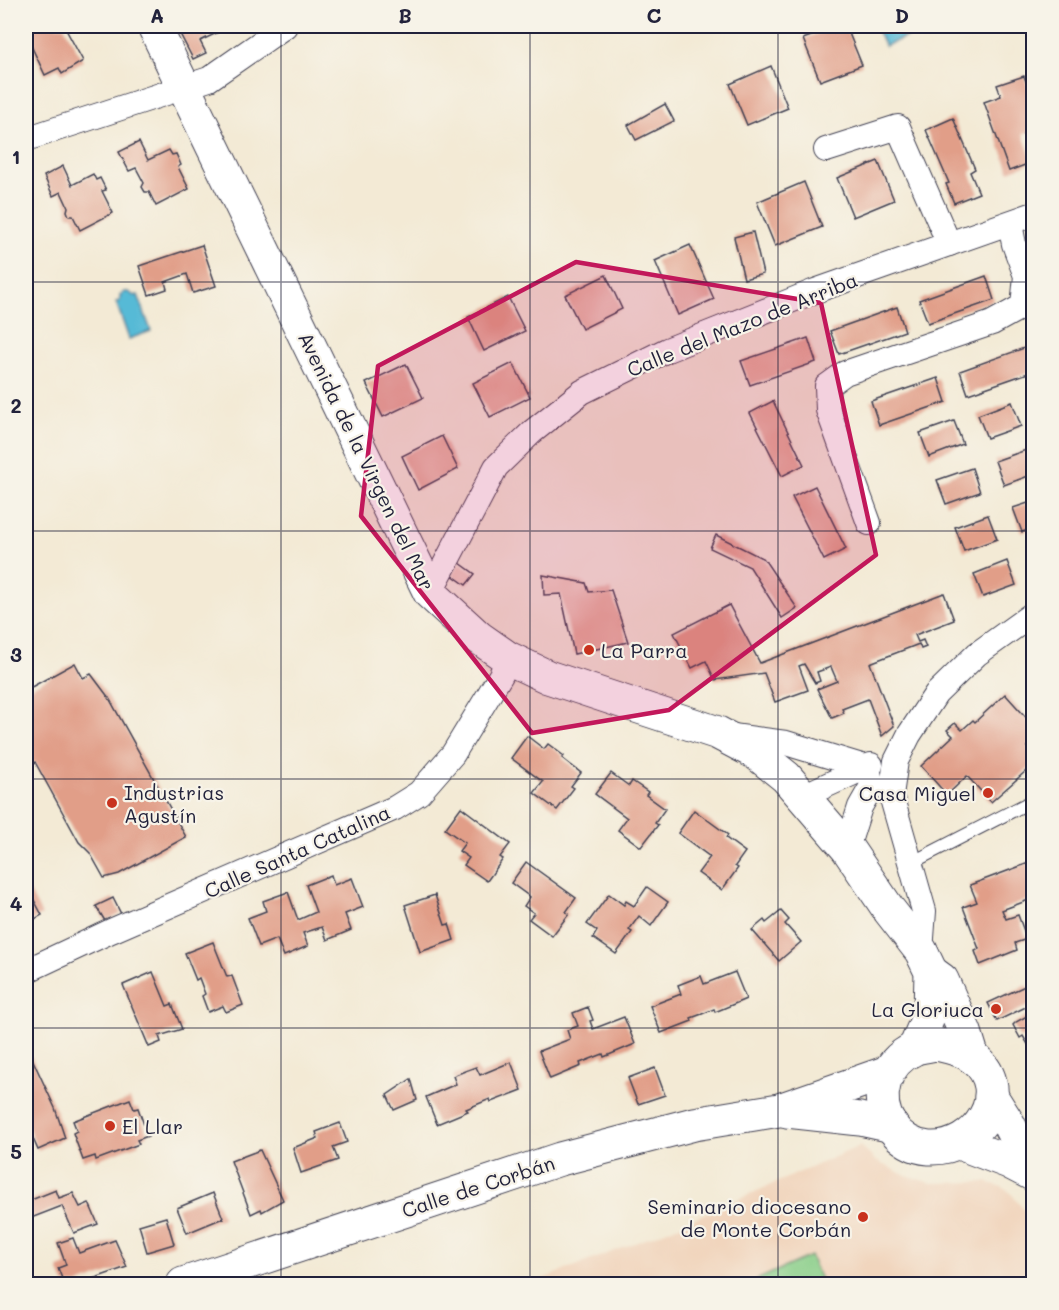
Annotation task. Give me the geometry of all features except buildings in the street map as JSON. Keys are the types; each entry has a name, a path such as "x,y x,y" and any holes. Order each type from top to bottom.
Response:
{"main road":[{"name":"Avenida de la Virgen del Mar","path":"154,26 430,593 469,629 508,658 548,677 718,734 756,753 786,777 847,848 889,910 942,980 965,1032 973,1058"},
{"path":"915,1048 930,1012 926,961"},
{"path":"936,1044 955,1048 973,1058 982,1066 990,1080 991,1096 986,1114 977,1129 959,1143 941,1148 911,1144 891,1126 884,1113 883,1084 888,1071 901,1057 915,1048 936,1044"},
{"name":"Calle de Corbán","path":"183,1284 560,1159 693,1124 779,1110 888,1071"},
{"path":"991,1096 1034,1174"},
{"name":"Calle de Corbán","path":"779,1110 860,1119 891,1126"},
{"path":"959,1143 1034,1174"}],"street":[{"path":"26,139 208,79 285,26"},
{"path":"826,150 898,127 949,244"},
{"name":"Calle del Mazo de Arriba","path":"430,593 496,467 532,432 582,392 688,342 815,291 1034,214"},
{"path":"869,523 828,410 827,386 845,373 992,323 1023,306 1026,276 1014,244 1010,224"},
{"path":"926,961 924,911 891,795 896,761 909,735 936,694 978,654 1034,613"},
{"name":"Calle Santa Catalina","path":"26,971 395,808 419,793 453,754 501,675 508,658"},
{"path":"718,734 786,743 868,768"},
{"path":"803,796 868,768 909,735"},
{"path":"847,848 860,807 872,786 868,768"}],"lane":[{"path":"911,863 1034,800"}],"highlighted area":[{"path":"576,262 821,303 876,555 669,710 532,733 361,516 378,366"}],"shaded area":[{"name":"Seminario diocesano de Monte Corbán","path":"860,1146 876,1161 906,1176 932,1183 986,1182 1010,1192 1033,1222 1033,1284 530,1284 668,1230"}],"green space":[{"path":"810,1256 822,1284 755,1284 758,1283 756,1280"}],"water":[{"path":"875,26 906,26 910,35 885,46"},
{"path":"129,292 134,296 138,295 151,331 129,339 116,302 120,301 120,295"}],"place":[{"name":"La Parra","path":"589,650"},
{"name":"Casa Miguel","path":"988,793"},
{"name":"Industrias Agustín","path":"112,803"},
{"name":"La Gloriuca","path":"996,1009"},
{"name":"El Llar","path":"110,1126"},
{"name":"Seminario diocesano de Monte Corbán","path":"863,1217"}]}
